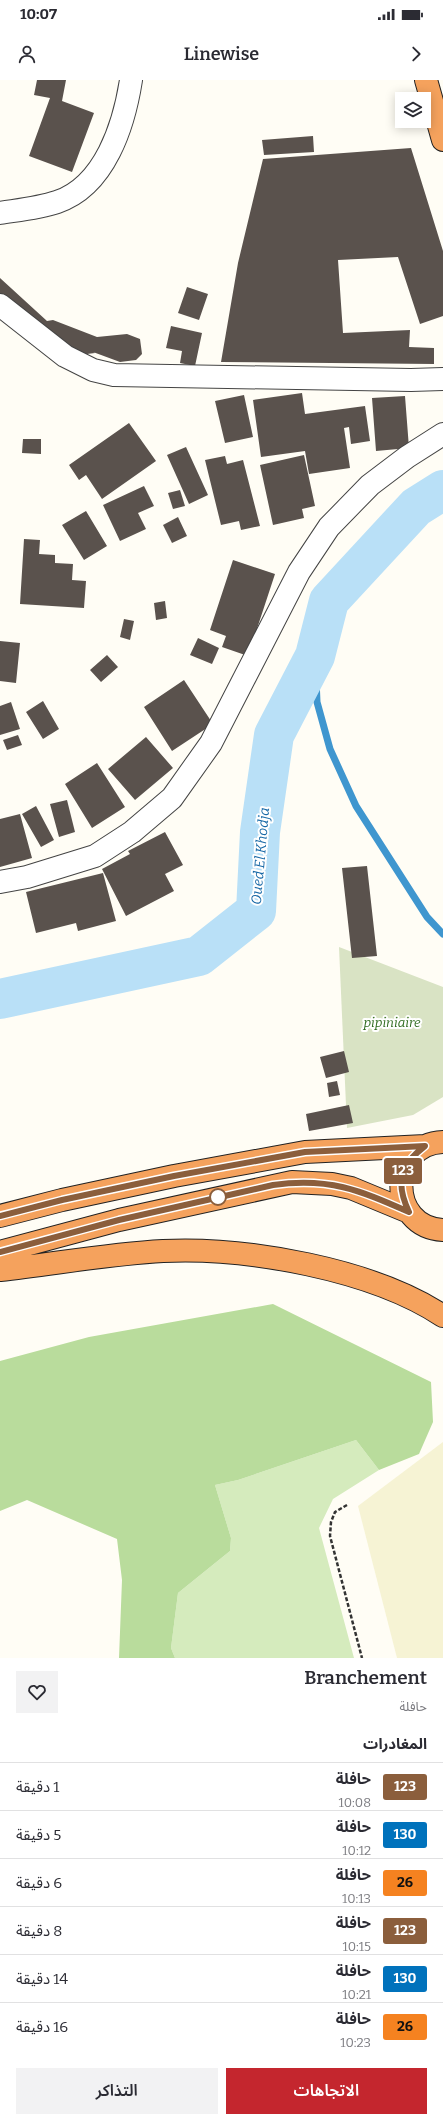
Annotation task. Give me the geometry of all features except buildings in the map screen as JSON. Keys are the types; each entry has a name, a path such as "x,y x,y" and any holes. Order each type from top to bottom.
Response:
{"highway":[{"path":"426,80 443,140"},
{"path":"434,1144 413,1156 404,1168 400,1183 402,1198 409,1212 418,1221 429,1227 443,1230"},
{"path":"0,1216 62,1200 174,1176 305,1152 434,1144"},
{"path":"0,1252 119,1220 292,1182 332,1184 351,1188 409,1212"},
{"path":"0,1270 122,1254 164,1251 247,1254 288,1260 328,1269 368,1282 406,1297 443,1316"}],"street":[{"path":"0,213 58,202 81,190 101,168 120,126 131,80"},
{"path":"0,305 65,356 93,370 114,375 411,380 443,379"},
{"path":"0,882 27,876 95,856 132,832 172,798 211,743 299,572 329,527 370,485 406,457 443,434"}],"path":[{"path":"347,1505 335,1512 331,1522 330,1536 362,1658"}],"shaded area":[{"path":"443,1442 443,1658 397,1658 358,1506"}],"green space":[{"name":"pipiniaire","path":"339,947 443,987 443,1097 413,1115 347,1128"},
{"path":"273,1304 431,1382 433,1422 419,1454 379,1470 356,1440 238,1480 215,1485 231,1538 230,1551 178,1593 171,1648 175,1658 119,1658 122,1580 117,1539 27,1500 0,1511 0,1361 89,1337"},
{"path":"356,1440 379,1470 333,1499 319,1528 354,1658 175,1658 171,1648 178,1593 230,1551 231,1538 215,1485 238,1480"}],"waterway":[{"name":"Oued El Khodja","path":"0,999 199,956 256,911 260,832 274,735 315,656 329,601 416,507 443,490"},
{"path":"315,656 317,702 330,749 356,806 427,917 443,934"}],"bus line":[{"name":"123","path":"0,1216 62,1200 174,1176 305,1152 425,1146 413,1156 404,1168 400,1183 402,1198 409,1212 370,1194 351,1188 332,1184 292,1182 119,1220 0,1252"}]}
